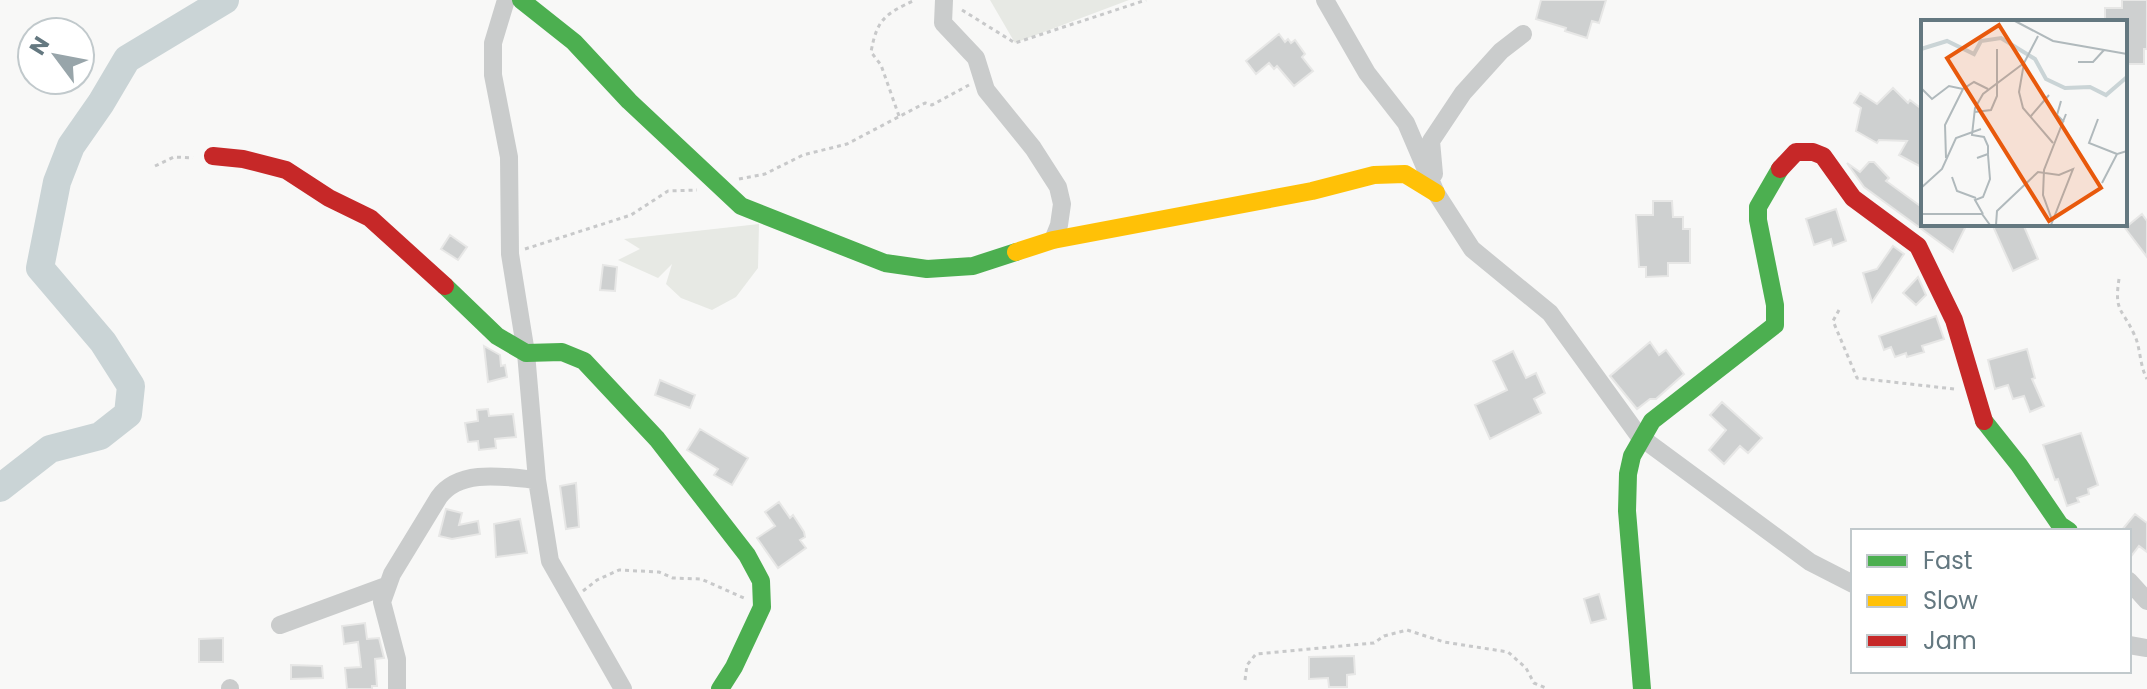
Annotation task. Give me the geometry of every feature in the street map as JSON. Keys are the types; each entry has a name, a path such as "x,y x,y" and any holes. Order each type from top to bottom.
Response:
{"street":[{"path":"506,0 493,43 493,75 509,157 510,254 526,353 537,480 550,561 623,689"},
{"path":"521,0 574,42 629,101 741,206 885,263 927,269 973,266 1053,240 1312,191 1374,175 1405,174 1436,193"},
{"path":"1325,0 1367,73 1406,123 1436,193 1472,249 1550,313 1639,436 1810,562 1851,583"},
{"path":"950,4 943,23 976,58 986,90 1033,148 1058,187 1062,204 1053,240"},
{"path":"1436,193 1431,141 1463,93 1501,51 1523,34"},
{"path":"1642,689 1634,568 1625,505 1629,469 1639,436 1652,421 1775,325 1775,305 1758,207 1784,162 1796,152 1813,152 1823,156 1853,198 1918,246 1954,320 1985,426 2019,465 2060,525 2066,529"},
{"path":"213,156 243,159 286,170 329,198 370,218 497,336 526,353 562,352 584,361 657,439 747,555 761,581 762,607 734,667 720,689"},
{"path":"397,689 397,659 382,602 386,586 439,497 449,486 485,475 537,480"},
{"path":"2131,583 2147,601"},
{"path":"280,625 386,586"}],"path":[{"path":"900,118 881,65 871,52 875,30 888,13 915,0"},
{"path":"950,4 1015,43 1146,0"},
{"path":"510,254 631,215 668,191 704,190 718,183 765,174 803,155 847,144 925,103 932,105 984,78"},
{"path":"155,166 174,157 213,156"},
{"path":"2119,279 2116,298 2135,336 2140,366 2147,379"},
{"path":"1839,310 1833,321 1857,378 1965,390 1974,388"},
{"path":"571,601 597,580 619,570 701,579 762,607"},
{"path":"1245,680 1247,665 1256,654 1374,643 1384,636 1407,630 1444,642 1508,652 1526,668 1534,683 1548,689"}],"shaded area":[{"path":"990,0 1129,0 1015,43"},
{"path":"759,224 758,268 736,297 712,310 681,298 666,284 672,264 658,278 618,260 640,249 624,239"}],"building":[{"path":"1541,0 1606,0 1599,23 1592,21 1587,38 1536,19"},
{"path":"2122,0 2147,0 2144,64 2127,64 2127,20 2105,20 2105,8 2122,8"},
{"path":"1279,34 1285,42 1295,40 1305,54 1302,57 1313,71 1294,86 1277,66 1274,69 1269,63 1256,74 1246,61"},
{"path":"1893,88 1908,103 1910,100 1921,108 1921,167 1899,155 1907,141 1879,140 1877,143 1856,131 1861,108 1854,103 1860,93 1877,104"},
{"path":"1869,162 1874,162 1889,178 1886,181 1921,207 1921,226 1966,226 1953,252 1864,187 1847,163 1860,172"},
{"path":"1653,201 1672,201 1673,217 1683,217 1683,229 1690,229 1690,263 1668,263 1668,276 1646,277 1646,267 1639,267 1636,215 1653,215"},
{"path":"1836,209 1846,241 1833,246 1831,239 1814,245 1806,219"},
{"path":"2142,214 2147,221 2147,257 2125,228"},
{"path":"1993,226 2024,226 2038,259 2013,271"},
{"path":"450,235 467,247 458,260 441,249"},
{"path":"1893,246 1904,254 1872,302 1863,273 1877,269"},
{"path":"603,265 617,267 615,291 600,290"},
{"path":"1918,277 1926,295 1916,305 1903,293"},
{"path":"1936,316 1944,339 1922,346 1924,352 1907,357 1906,353 1895,357 1891,347 1884,350 1879,336"},
{"path":"1650,342 1659,355 1666,350 1684,374 1656,399 1650,399 1637,409 1610,376"},
{"path":"484,346 500,355 507,377 488,382"},
{"path":"2027,349 2035,378 2032,379 2044,406 2030,412 2024,396 2013,399 2008,385 1995,389 1988,360"},
{"path":"1513,351 1526,378 1536,373 1545,393 1534,399 1541,413 1490,439 1475,405 1507,390 1493,361"},
{"path":"660,380 695,395 690,408 655,395"},
{"path":"1722,402 1762,438 1748,453 1740,446 1724,464 1709,450 1726,430 1710,415"},
{"path":"488,409 489,416 513,414 516,437 495,439 496,448 479,450 478,441 468,442 465,423 478,421 477,410"},
{"path":"700,429 748,458 732,485 714,475 718,469 687,450"},
{"path":"2081,433 2098,485 2088,489 2089,494 2077,498 2079,502 2067,506 2043,445"},
{"path":"576,483 579,527 566,529 560,486"},
{"path":"779,502 790,518 793,515 804,532 805,537 800,540 806,548 778,568 757,538 775,526 765,512"},
{"path":"446,509 462,513 459,525 478,521 480,534 452,539 439,536"},
{"path":"2135,514 2147,523 2147,552 2139,546 2131,556 2131,529 2123,529"},
{"path":"520,519 527,553 496,557 494,524"},
{"path":"1599,594 1606,619 1591,623 1584,599"},
{"path":"365,623 367,639 379,638 384,658 375,659 377,686 372,686 372,689 347,689 345,668 361,667 358,642 344,644 342,626"},
{"path":"223,638 223,662 199,662 199,639"},
{"path":"1354,656 1355,674 1347,675 1347,687 1329,687 1328,678 1309,679 1309,657"},
{"path":"291,665 322,666 323,678 291,679"}],"waterway":[{"path":"0,488 50,449 100,436 128,414 131,386 103,342 40,268 57,182 71,146 127,59 225,0"}],"traffic: fast":[{"path":"521,0 574,42 629,101 741,206 885,263 927,269 973,266 1016,252"},
{"path":"1642,689 1627,511 1632,456 1652,421 1775,325 1775,305 1758,207 1780,169"},
{"path":"445,286 497,336 526,353 562,352 584,361 657,439 747,555 761,581 762,607 734,667 720,689"},
{"path":"1984,421 2066,529"}],"traffic: slow":[{"path":"1016,252 1053,240 1312,191 1374,175 1405,174 1436,193"}],"traffic: jam":[{"path":"1780,169 1796,152 1813,152 1823,156 1853,198 1918,246 1954,320 1984,421"},
{"path":"213,156 243,159 286,170 329,198 370,218 445,286"}]}
